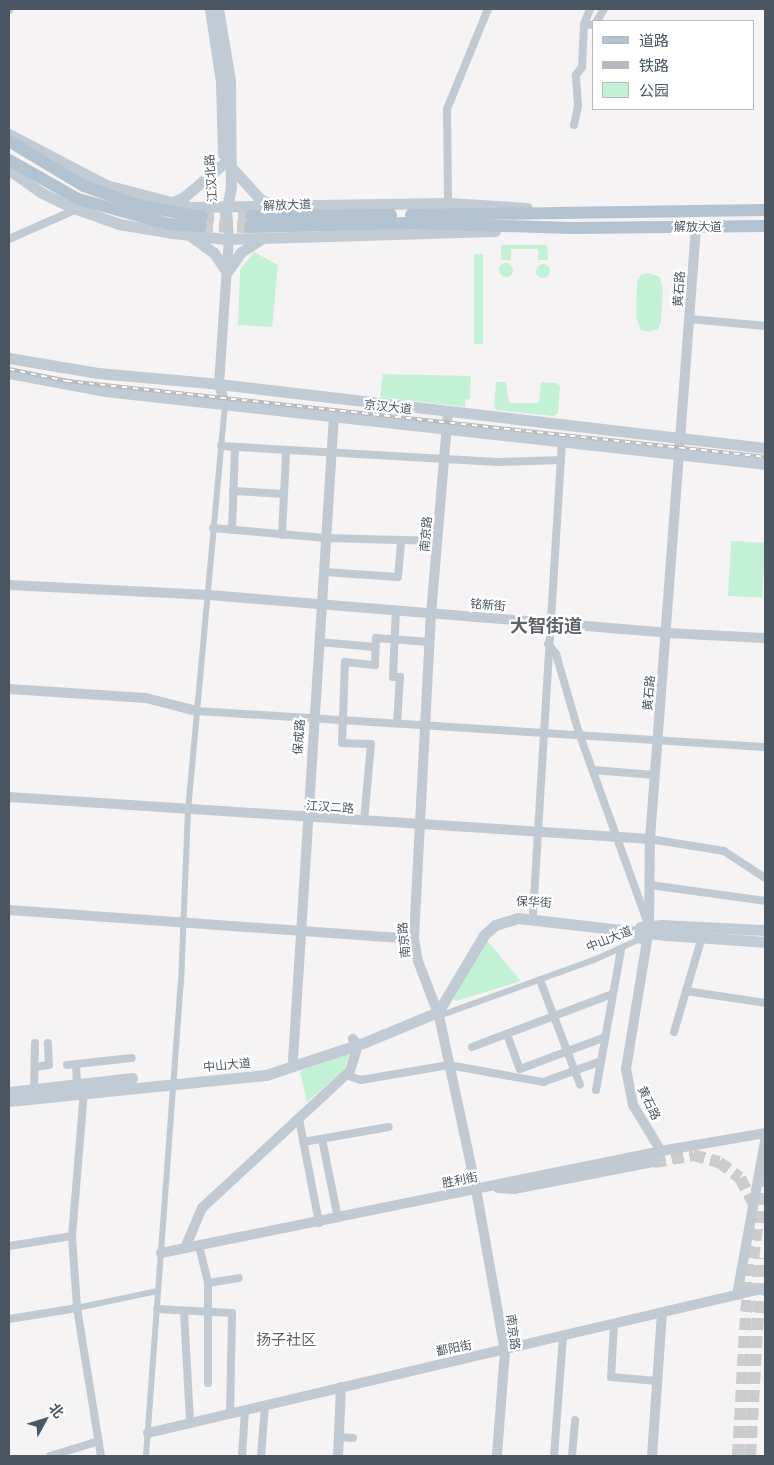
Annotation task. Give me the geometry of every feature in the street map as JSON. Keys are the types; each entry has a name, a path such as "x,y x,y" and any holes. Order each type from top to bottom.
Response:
{"main road":[{"name":"江汉北路","path":"210,9 221,82 227,166"},
{"name":"江汉北路","path":"218,9 230,82 227,207"},
{"name":"解放大道","path":"9,134 106,185 169,204 227,207 448,203 581,212"},
{"path":"9,141 84,186 137,205 202,222 169,224 78,199 9,160"},
{"path":"169,204 184,197 227,166 260,200 274,206"},
{"name":"解放大道","path":"9,170 40,192 119,224 188,235 229,238 572,228 765,226"},
{"name":"解放大道","path":"572,228 410,223 251,222 581,212 765,210"},
{"path":"188,235 214,253 227,272 241,252 251,242 265,237"},
{"name":"京汉大道","path":"9,358 98,373 219,384 765,448"},
{"name":"京汉大道","path":"9,373 47,383 765,464"},
{"name":"保华街","path":"438,1012 481,932 506,915 533,914 649,934"},
{"name":"保华街","path":"438,1012 484,935 495,925 518,918 649,934"},
{"name":"中山大道","path":"649,934 662,925 765,930"},
{"name":"中山大道","path":"649,934 765,942"},
{"name":"中山大道","path":"172,1079 266,1075 438,1012"},
{"name":"中山大道","path":"9,1092 34,1088 80,1087 172,1079 263,1069 356,1042"},
{"name":"中山大道","path":"9,1101 80,1087"}],"street":[{"path":"448,203 448,109 488,9"},
{"path":"574,124 578,106 576,75 582,67 584,24 590,9"},
{"path":"598,20 604,9"},
{"path":"584,24 592,25"},
{"path":"146,1456 184,924 188,811 225,404 219,384 229,238 227,207"},
{"path":"9,239 78,209"},
{"name":"黄石路","path":"661,1151 633,1105 626,1076 649,934 650,839 681,454 696,227"},
{"path":"690,319 765,326"},
{"name":"南京路","path":"448,412 431,613 427,724 414,939 418,961 438,1012 476,1189 505,1351 497,1456"},
{"name":"保成路","path":"293,1060 312,718 322,604 334,415"},
{"path":"533,914 542,731 562,440"},
{"path":"221,446 286,452 498,462 561,460"},
{"path":"232,530 235,448"},
{"path":"282,534 286,452"},
{"path":"233,491 284,494"},
{"path":"213,528 326,538 438,541"},
{"path":"324,572 398,577 401,540"},
{"name":"铭新街","path":"9,586 209,595 667,633 765,638"},
{"path":"396,610 393,677 400,677 397,723"},
{"path":"364,821 371,744 342,743 346,662 375,665 376,638 430,642"},
{"path":"319,642 375,647"},
{"path":"548,644 556,654 579,733 619,837 649,934"},
{"path":"9,689 146,698 197,711 658,738 765,747"},
{"path":"593,770 655,775"},
{"name":"江汉二路","path":"9,797 188,811 650,839"},
{"path":"650,839 724,851 765,878"},
{"path":"650,885 765,901"},
{"path":"9,910 414,939"},
{"name":"中山大道","path":"438,1012 621,948 649,934"},
{"path":"674,1032 702,937"},
{"path":"596,1090 603,1038 621,948"},
{"path":"540,980 580,1085"},
{"path":"686,991 765,1003"},
{"path":"472,1047 612,994"},
{"path":"507,1034 520,1070 603,1038"},
{"path":"35,1067 49,1065 48,1042"},
{"path":"185,1248 202,1208 345,1075 356,1042"},
{"path":"34,1088 35,1043"},
{"path":"67,1065 132,1058"},
{"path":"345,1075 361,1080 449,1065 544,1082 599,1062"},
{"path":"76,1065 80,1087 72,1236 77,1308 101,1456"},
{"path":"299,1119 318,1222"},
{"path":"303,1142 389,1127"},
{"name":"胜利街","path":"160,1253 661,1151 765,1133"},
{"path":"322,1139 338,1218"},
{"path":"737,1295 765,1141"},
{"path":"490,1187 514,1189 654,1162"},
{"path":"9,1246 72,1236"},
{"path":"199,1246 208,1283 208,1383"},
{"path":"208,1283 239,1278"},
{"name":"鄱阳街","path":"148,1433 341,1386 505,1351 765,1288"},
{"path":"9,1319 158,1292"},
{"path":"157,1309 232,1314 230,1414"},
{"path":"184,1311 190,1423"},
{"path":"652,1456 662,1313"},
{"path":"614,1324 611,1376 657,1381"},
{"path":"554,1456 563,1337"},
{"path":"338,1456 341,1386"},
{"path":"261,1456 265,1405"},
{"path":"242,1456 245,1410"},
{"path":"572,1456 575,1420"},
{"path":"339,1437 353,1438"},
{"path":"50,1456 99,1441"}],"green space":[{"path":"501,245 547,245 548,260 538,260 538,249 511,249 511,260 501,260"},
{"path":"254,252 278,265 272,327 238,325 240,270"},
{"path":"474,254 483,254 483,344 474,344"},
{"path":"506,263 511,265 513,270 511,275 506,277 501,275 499,270 501,265"},
{"path":"543,264 548,266 550,271 548,276 543,278 538,276 536,271 538,266"},
{"path":"648,273 660,277 663,291 661,322 658,329 649,332 641,330 636,317 637,282 641,275"},
{"path":"383,374 471,376 470,400 465,399 465,407 380,397"},
{"path":"496,382 506,382 509,403 539,403 541,382 556,383 560,386 558,413 554,416 497,410 494,407"},
{"path":"731,541 765,543 762,598 728,596"},
{"path":"485,938 521,981 456,1001 449,995"},
{"path":"350,1052 344,1070 307,1102 300,1071"}],"tunnel":[{"path":"202,217 251,216"},
{"path":"201,226 250,227"},
{"path":"654,1162 693,1155 719,1162 740,1178 756,1208"},
{"path":"738,1456 746,1312 765,1168"},
{"path":"750,1456 758,1313 765,1258"}],"railway":[{"path":"9,369 67,381 765,457"}],"district":[{"name":"大智街道","path":"546,626"},
{"name":"扬子社区","path":"286,1340"}]}
